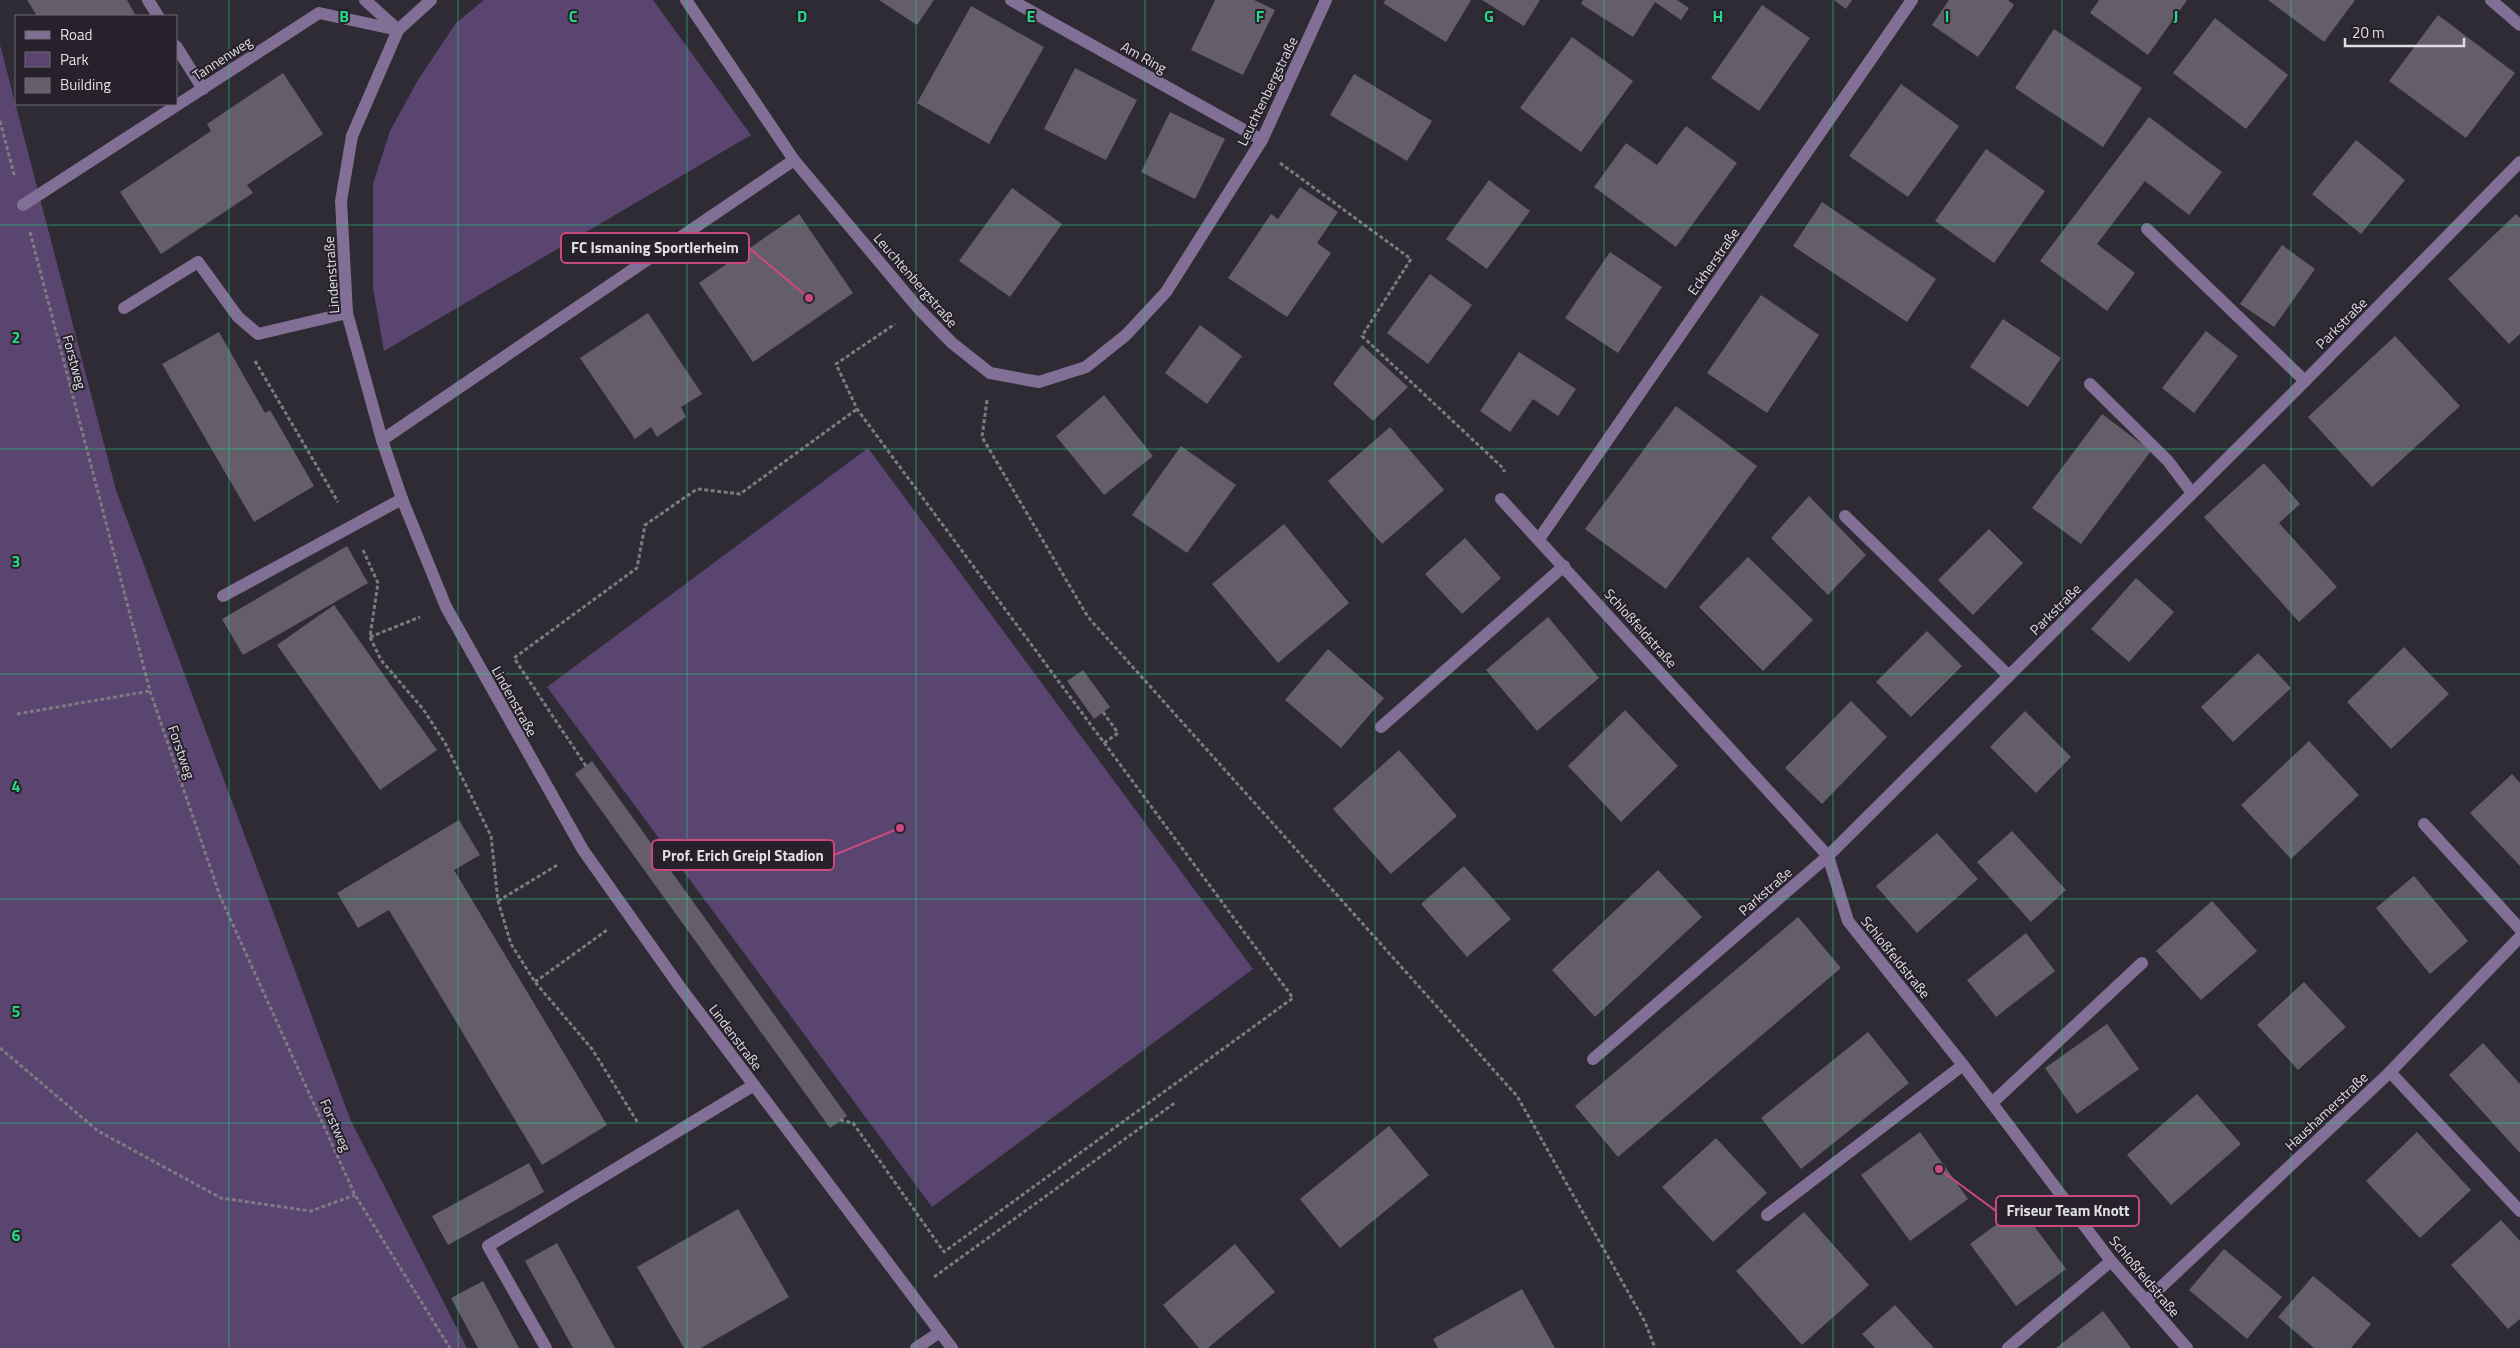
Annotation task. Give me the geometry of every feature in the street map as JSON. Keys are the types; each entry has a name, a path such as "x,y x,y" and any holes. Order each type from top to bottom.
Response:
{"street":[{"path":"148,0 157,15"},
{"path":"364,0 398,30"},
{"name":"Lindenstraße","path":"431,0 398,30 352,136 342,201 347,313 382,440 402,499 446,607 583,850 627,914 952,1348"},
{"name":"Leuchtenbergstraße","path":"686,0 794,160 918,308 952,343 990,373 1039,382 1086,367 1126,335 1166,292 1262,140 1326,0"},
{"name":"Am Ring","path":"1011,0 1262,140"},
{"name":"Eckherstraße","path":"1539,539 1912,0"},
{"path":"2491,0 2520,25"},
{"name":"Tannenweg","path":"23,206 319,13 398,30"},
{"path":"178,49 203,89"},
{"path":"382,440 794,160"},
{"name":"Parkstraße","path":"1593,1059 1828,856 2305,381 2520,162"},
{"path":"2146,229 2305,381"},
{"path":"124,308 198,262 238,317 258,334 347,313"},
{"path":"2090,384 2168,461 2192,493"},
{"path":"223,596 402,499"},
{"name":"Schloßfeldstraße","path":"1501,500 1564,566 1828,856 1848,921 1963,1065 2111,1261 2186,1348"},
{"path":"1845,516 2009,676"},
{"path":"1381,727 1564,566"},
{"path":"2424,824 2520,929"},
{"name":"Haushamerstraße","path":"2146,1301 2390,1072 2520,937"},
{"path":"1992,1103 2142,963"},
{"path":"1766,1216 1963,1065"},
{"path":"2390,1072 2520,1211"},
{"path":"546,1348 488,1246 754,1085"},
{"path":"2008,1348 2111,1261"},
{"path":"916,1348 940,1332"}],"path":[{"name":"Forstweg","path":"0,121 150,691 220,896 356,1195 450,1348"},
{"path":"1262,140 1275,159 1411,259 1362,336 1504,469 1501,500"},
{"path":"840,1120 854,1123 944,1252 1293,998 857,409 836,364 918,308"},
{"path":"258,334 255,360 352,526 378,582 370,637 380,660 423,708 445,742 491,836 498,901 511,944 535,982 592,1049 652,1147"},
{"path":"990,373 982,437 1088,617 1517,1096 1645,1322 1655,1348"},
{"path":"586,766 514,658 637,568 645,525 697,489 740,494 857,409"},
{"path":"370,637 446,607"},
{"path":"17,714 150,691"},
{"path":"1103,712 1118,732 1104,743"},
{"path":"498,901 583,850"},
{"path":"535,982 627,914"},
{"path":"0,1048 98,1131 221,1198 311,1211 356,1195"},
{"path":"911,1294 966,1252 1176,1102"}],"green space":[{"path":"484,0 653,0 751,135 384,351 373,288 373,184 390,131 418,80 456,23"},
{"path":"0,45 116,490 351,1121 467,1348 0,1348"},
{"path":"868,448 1253,969 932,1207 547,687"}],"building":[{"path":"27,0 127,0 135,15 36,15"},
{"path":"879,0 934,0 917,25"},
{"path":"1215,0 1254,0 1275,10 1243,75 1191,50"},
{"path":"1386,0 1471,0 1446,42 1383,3"},
{"path":"1482,0 1540,0 1524,26"},
{"path":"1583,0 1677,0 1689,8 1681,20 1655,2 1633,37 1581,4"},
{"path":"1834,0 1852,0 1846,9"},
{"path":"1949,0 2008,0 2014,5 1978,57 1932,25"},
{"path":"2099,0 2187,0 2148,55 2090,13"},
{"path":"2268,0 2355,0 2324,42"},
{"path":"1762,5 1810,38 1759,111 1711,78"},
{"path":"971,6 1044,47 989,144 917,103"},
{"path":"2438,15 2515,73 2466,138 2389,81"},
{"path":"2215,18 2288,75 2246,129 2173,73"},
{"path":"2054,29 2142,88 2103,147 2015,88"},
{"path":"1572,37 1633,81 1581,152 1520,108"},
{"path":"1075,68 1137,100 1106,160 1044,129"},
{"path":"283,73 323,134 247,185 253,193 161,254 120,192 211,131 207,124"},
{"path":"1354,74 1432,121 1407,161 1330,115"},
{"path":"1901,84 1959,126 1908,197 1849,156"},
{"path":"1170,112 1225,139 1195,199 1141,172"},
{"path":"2149,117 2222,172 2189,215 2145,181 2097,244 2135,273 2107,311 2040,261"},
{"path":"1686,126 1737,163 1676,247 1594,187 1626,143 1657,165"},
{"path":"2356,140 2405,180 2361,234 2312,194"},
{"path":"1986,149 2045,191 1994,263 1935,221"},
{"path":"1489,180 1530,211 1487,269 1446,239"},
{"path":"1300,187 1338,212 1317,243 1331,253 1287,317 1228,278 1271,214 1278,219"},
{"path":"1012,188 1062,224 1010,297 959,261"},
{"path":"1822,202 1936,279 1907,322 1793,246"},
{"path":"799,214 853,293 753,362 699,283"},
{"path":"2516,214 2520,218 2520,334 2509,344 2448,279"},
{"path":"2282,245 2315,269 2274,327 2240,304"},
{"path":"1610,252 1662,287 1618,353 1565,318"},
{"path":"1430,274 1472,305 1428,364 1387,333"},
{"path":"1761,295 1819,335 1767,413 1707,373"},
{"path":"648,313 702,394 681,407 686,417 657,437 651,427 635,439 580,358"},
{"path":"2003,319 2061,358 2028,407 1970,367"},
{"path":"1200,325 1242,356 1207,404 1165,373"},
{"path":"2206,331 2238,356 2194,413 2162,388"},
{"path":"219,332 265,413 270,410 314,486 254,522 162,364"},
{"path":"2395,336 2460,406 2372,487 2308,417"},
{"path":"1362,345 1408,387 1373,421 1333,384"},
{"path":"1519,352 1576,389 1558,416 1533,399 1510,432 1480,411"},
{"path":"1104,395 1153,456 1104,495 1056,436"},
{"path":"1676,406 1757,466 1666,589 1585,529"},
{"path":"2102,414 2151,451 2081,544 2032,508"},
{"path":"1390,427 1444,490 1382,544 1328,481"},
{"path":"1181,446 1236,485 1187,553 1132,515"},
{"path":"2264,463 2300,504 2279,523 2337,587 2299,622 2204,517"},
{"path":"1809,496 1866,555 1828,595 1771,538"},
{"path":"1284,524 1349,603 1278,663 1212,584"},
{"path":"1989,529 2023,563 1973,615 1938,580"},
{"path":"1465,538 1501,578 1462,614 1425,574"},
{"path":"347,546 368,583 243,655 222,619"},
{"path":"1748,557 1813,620 1763,671 1699,607"},
{"path":"2136,578 2174,612 2129,662 2091,629"},
{"path":"334,605 437,750 380,790 277,645"},
{"path":"1548,617 1599,678 1537,731 1486,670"},
{"path":"1927,631 1962,666 1911,717 1876,682"},
{"path":"2404,647 2449,694 2391,749 2347,702"},
{"path":"1328,649 1384,698 1341,748 1285,700"},
{"path":"2258,653 2291,688 2233,742 2201,707"},
{"path":"1083,670 1110,707 1094,719 1067,681"},
{"path":"1851,701 1887,737 1822,804 1785,768"},
{"path":"1625,710 1678,766 1621,822 1568,766"},
{"path":"2025,711 2071,757 2036,793 1990,747"},
{"path":"2309,741 2359,795 2291,859 2241,805"},
{"path":"1399,750 1457,816 1391,874 1333,809"},
{"path":"592,761 847,1116 830,1128 575,774"},
{"path":"2512,774 2520,783 2520,866 2470,813"},
{"path":"459,820 480,855 454,870 607,1125 542,1165 389,910 358,928 337,893"},
{"path":"2012,831 2066,890 2031,922 1977,862"},
{"path":"1937,833 1978,879 1917,933 1876,886"},
{"path":"1464,866 1511,919 1467,957 1421,904"},
{"path":"1658,870 1702,917 1595,1017 1552,970"},
{"path":"2414,876 2468,941 2430,974 2376,908"},
{"path":"2212,901 2257,951 2201,1000 2156,951"},
{"path":"1798,917 1841,968 1618,1157 1575,1106"},
{"path":"2026,933 2055,971 1996,1017 1967,980"},
{"path":"2304,982 2346,1027 2298,1070 2257,1025"},
{"path":"2107,1024 2139,1069 2077,1114 2045,1068"},
{"path":"1868,1032 1909,1083 1801,1169 1761,1118"},
{"path":"2483,1043 2520,1084 2520,1153 2449,1075"},
{"path":"2197,1094 2241,1144 2171,1205 2127,1155"},
{"path":"1389,1126 1429,1175 1340,1248 1300,1199"},
{"path":"1920,1132 1968,1199 1910,1241 1861,1175"},
{"path":"2417,1132 2471,1190 2420,1238 2366,1181"},
{"path":"1716,1138 1767,1193 1713,1242 1662,1187"},
{"path":"529,1163 544,1192 448,1245 432,1216"},
{"path":"2020,1207 2066,1269 2016,1306 1970,1244"},
{"path":"738,1209 789,1297 701,1348 684,1348 637,1267"},
{"path":"1804,1212 1869,1285 1802,1345 1736,1271"},
{"path":"2501,1220 2520,1241 2520,1319 2508,1329 2451,1265"},
{"path":"557,1243 615,1348 573,1348 525,1261"},
{"path":"1235,1244 1275,1292 1208,1348 1199,1348 1163,1305"},
{"path":"2224,1249 2282,1297 2247,1339 2189,1290"},
{"path":"2313,1276 2371,1324 2351,1348 2314,1348 2278,1317"},
{"path":"483,1281 519,1348 478,1348 451,1298"},
{"path":"1522,1289 1555,1348 1438,1348 1433,1339"},
{"path":"1895,1305 1934,1348 1875,1348 1862,1334"},
{"path":"2103,1311 2131,1348 2056,1348"}],"place":[{"name":"FC Ismaning Sportlerheim","path":"809,298"},
{"name":"Prof. Erich Greipl Stadion","path":"900,828"},
{"name":"Friseur Team Knott","path":"1939,1169"}]}
